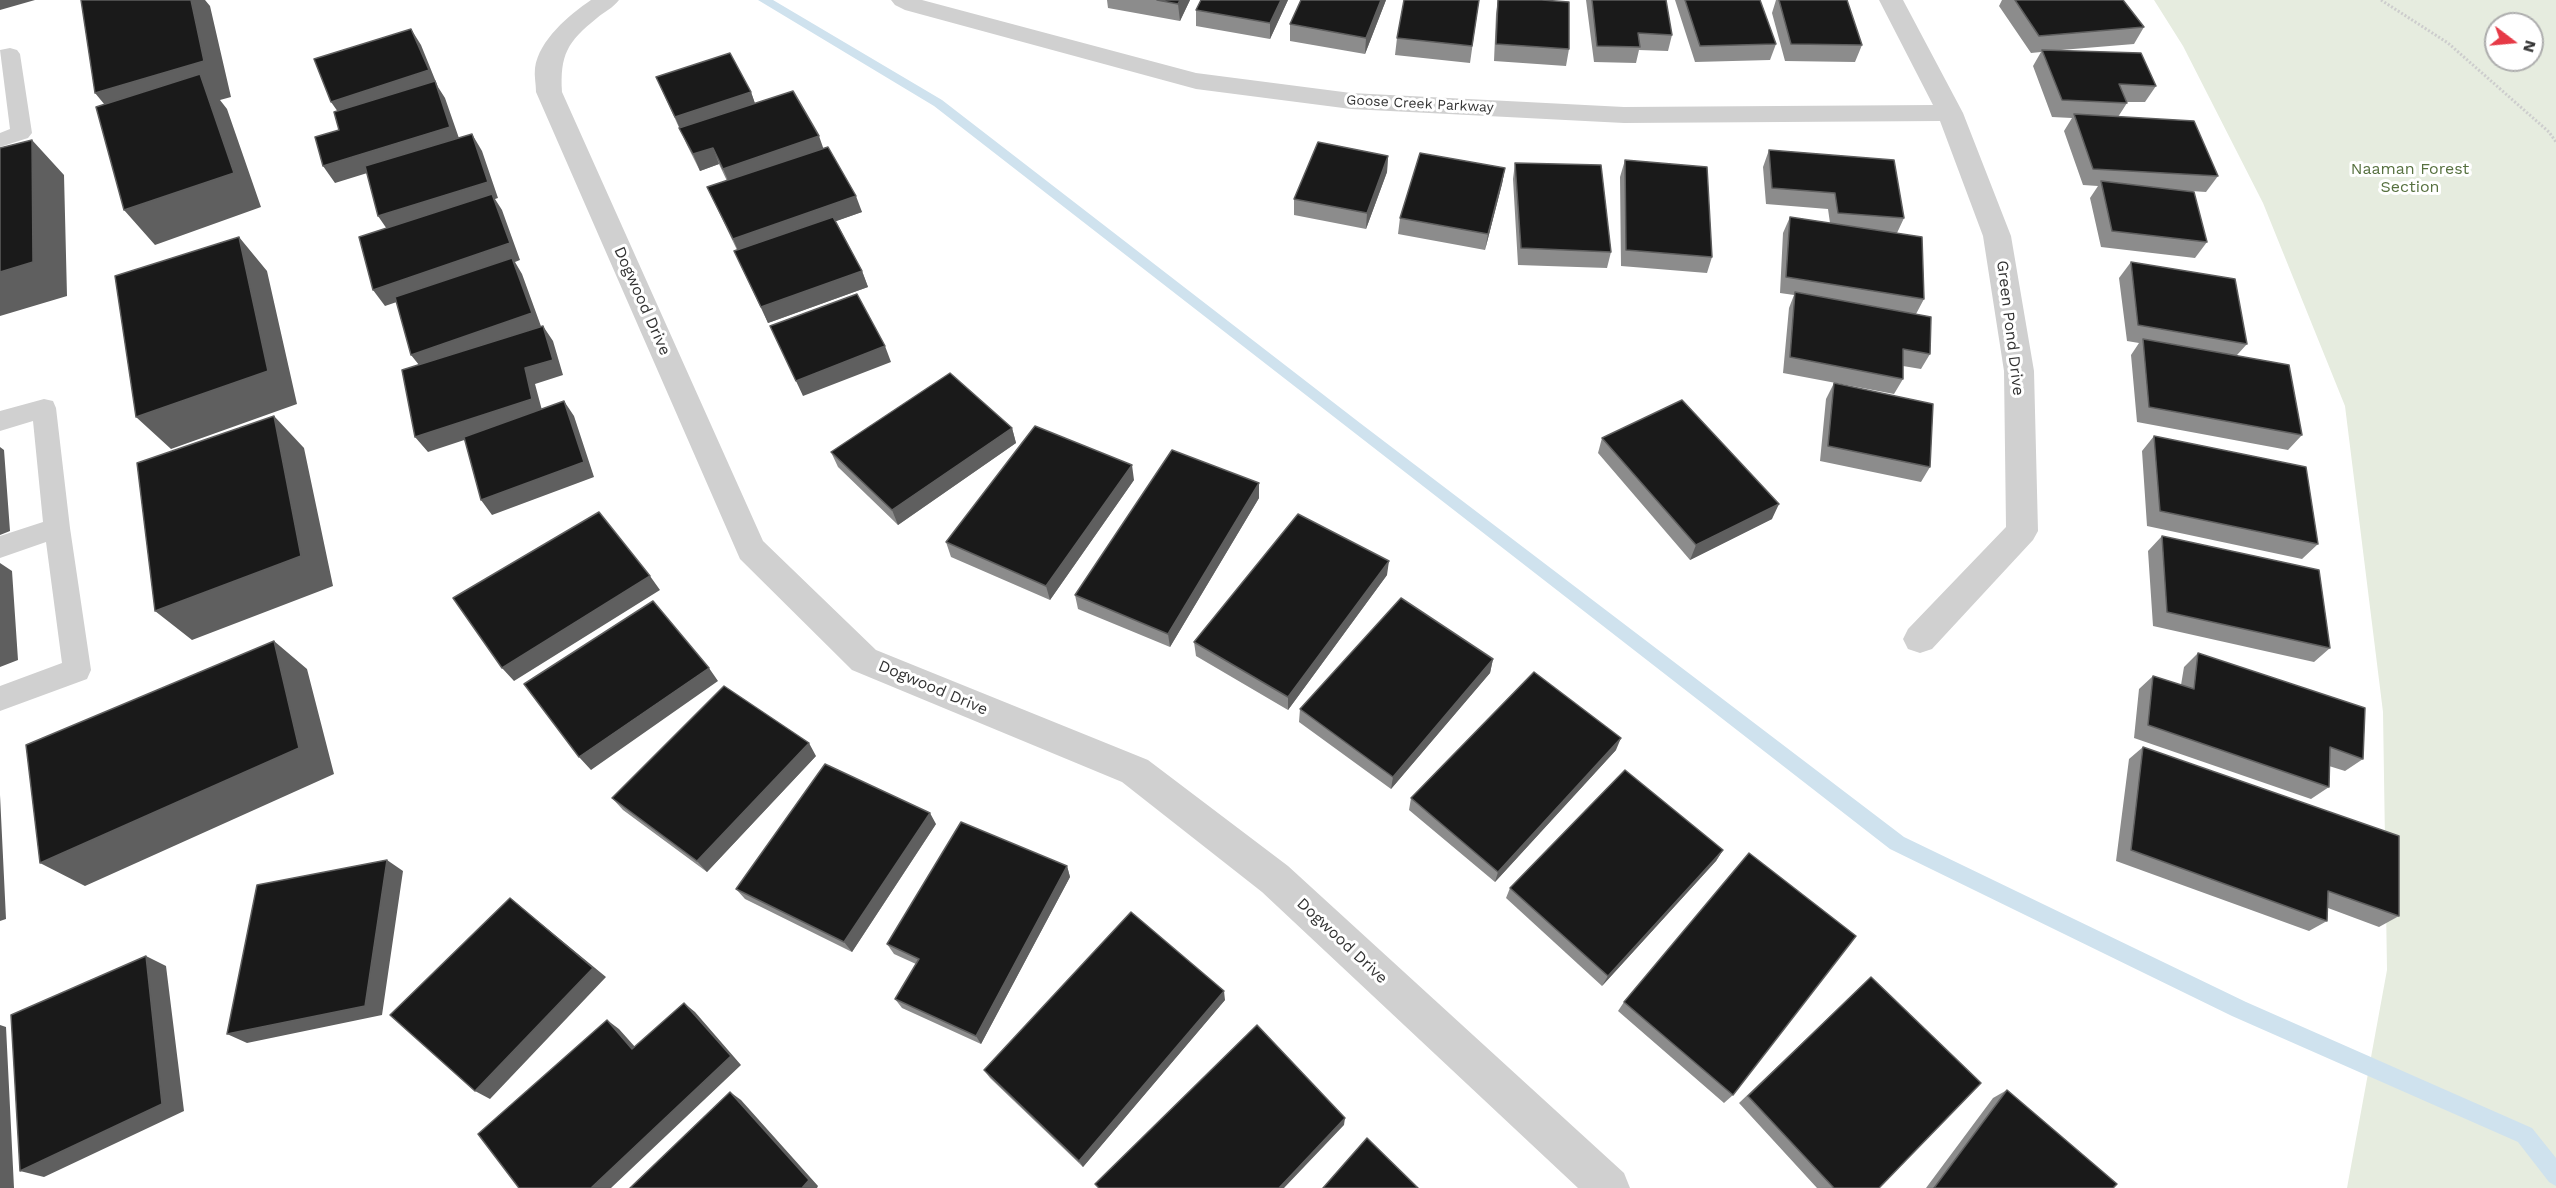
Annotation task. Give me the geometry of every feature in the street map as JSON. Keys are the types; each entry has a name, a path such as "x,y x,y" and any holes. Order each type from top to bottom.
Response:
{"street":[{"name":"Dogwood Drive","path":"607,0 587,13 562,39 548,65 549,92 751,550 864,660 1135,771 1275,879 1609,1188"},
{"name":"Goose Creek Parkway","path":"903,0 913,5 1196,81 1352,101 1624,115 1950,113"},
{"name":"Green Pond Drive","path":"1892,0 1950,113 1997,236 2019,372 2022,531 1920,639"}],"lane":[{"path":"0,57 10,54 21,133 0,140"},
{"path":"0,421 45,408 57,528 77,670 0,699"},
{"path":"0,547 57,528"}],"path":[{"path":"2382,0 2448,43 2549,132 2556,142"}],"green space":[{"name":"Naaman Forest Section","path":"2154,0 2556,0 2556,1188 2347,1188 2387,970 2383,712 2345,406 2263,203 2183,46"}],"building":[{"path":"81,0 191,0 204,61 95,93"},
{"path":"1157,0 1180,0 1178,4"},
{"path":"1201,0 1281,0 1270,23 1196,10"},
{"path":"1301,0 1381,0 1366,38 1290,24"},
{"path":"1404,0 1479,0 1472,46 1397,38"},
{"path":"1498,0 1569,2 1569,49 1496,44"},
{"path":"1592,0 1666,0 1672,35 1638,33 1640,47 1597,46"},
{"path":"1685,0 1760,0 1776,44 1700,46"},
{"path":"1779,0 1847,0 1862,45 1791,44"},
{"path":"2015,0 2123,0 2144,27 2039,36"},
{"path":"411,29 429,70 331,102 314,59"},
{"path":"2042,50 2141,53 2156,86 2119,84 2127,103 2062,100"},
{"path":"730,53 751,92 675,117 656,77"},
{"path":"200,74 234,173 124,210 96,107"},
{"path":"435,81 450,127 323,166 315,137 339,130 334,112"},
{"path":"793,91 819,136 723,169 713,148 693,154 679,128"},
{"path":"2074,114 2194,121 2218,176 2093,169"},
{"path":"472,134 488,182 378,216 365,166"},
{"path":"32,140 33,262 0,272 0,148"},
{"path":"1318,142 1388,156 1367,213 1294,199"},
{"path":"828,147 856,196 733,239 707,187"},
{"path":"1769,150 1894,160 1904,218 1838,213 1835,193 1772,188"},
{"path":"1420,153 1505,168 1488,234 1400,218"},
{"path":"1625,160 1707,167 1712,257 1626,250"},
{"path":"1515,163 1601,165 1611,252 1521,248"},
{"path":"2101,181 2194,192 2207,242 2112,231"},
{"path":"492,194 510,243 373,290 359,237"},
{"path":"833,217 862,271 761,307 734,251"},
{"path":"1790,217 1922,237 1924,299 1786,277"},
{"path":"239,237 268,371 136,417 115,276"},
{"path":"512,258 532,313 411,355 395,297"},
{"path":"2131,262 2235,279 2247,344 2138,325"},
{"path":"1795,292 1931,317 1930,354 1903,349 1903,379 1790,357"},
{"path":"857,294 885,346 796,381 770,326"},
{"path":"543,326 553,360 525,368 532,399 415,437 402,370"},
{"path":"2143,339 2289,365 2302,435 2149,407"},
{"path":"950,373 1012,428 892,510 831,452"},
{"path":"1834,383 1933,404 1930,467 1828,446"},
{"path":"1682,400 1779,504 1696,545 1602,438"},
{"path":"564,401 584,462 481,500 464,437"},
{"path":"274,416 301,556 155,611 137,463"},
{"path":"1035,426 1132,465 1046,586 946,542"},
{"path":"2154,436 2306,467 2318,544 2160,511"},
{"path":"1172,450 1259,483 1168,634 1075,595"},
{"path":"599,512 650,576 502,668 453,598"},
{"path":"1298,514 1389,561 1288,697 1194,642"},
{"path":"2162,536 2319,570 2330,648 2167,612"},
{"path":"1401,598 1493,659 1393,777 1300,709"},
{"path":"653,601 709,668 579,757 524,684"},
{"path":"274,641 299,748 40,863 26,745"},
{"path":"2198,653 2365,708 2363,759 2330,747 2329,787 2148,725 2153,676 2194,689"},
{"path":"1534,672 1621,738 1498,872 1411,798"},
{"path":"724,686 809,743 697,861 612,798"},
{"path":"2143,747 2399,836 2399,916 2328,891 2327,921 2131,850"},
{"path":"825,764 930,813 844,942 736,889"},
{"path":"1625,770 1723,850 1608,976 1510,888"},
{"path":"961,822 1067,866 976,1036 895,999 919,959 887,944"},
{"path":"1749,853 1856,936 1733,1095 1624,1002"},
{"path":"387,860 365,1006 227,1034 257,885"},
{"path":"510,898 593,968 475,1091 390,1015"},
{"path":"1131,912 1224,991 1079,1161 984,1070"},
{"path":"146,956 162,1104 20,1171 11,1015"},
{"path":"1871,977 1981,1083 1879,1188 1834,1188 1748,1096"},
{"path":"684,1003 731,1056 591,1188 519,1188 478,1134 607,1020 632,1049"},
{"path":"1257,1025 1345,1118 1279,1188 1099,1188 1095,1184"},
{"path":"2007,1090 2117,1184 2113,1188 1934,1188"},
{"path":"730,1092 809,1180 802,1188 630,1188"},
{"path":"1367,1138 1418,1188 1323,1188"}],"waterway":[{"path":"764,0 938,103 1897,843 2239,1009 2525,1135 2556,1175"}]}
